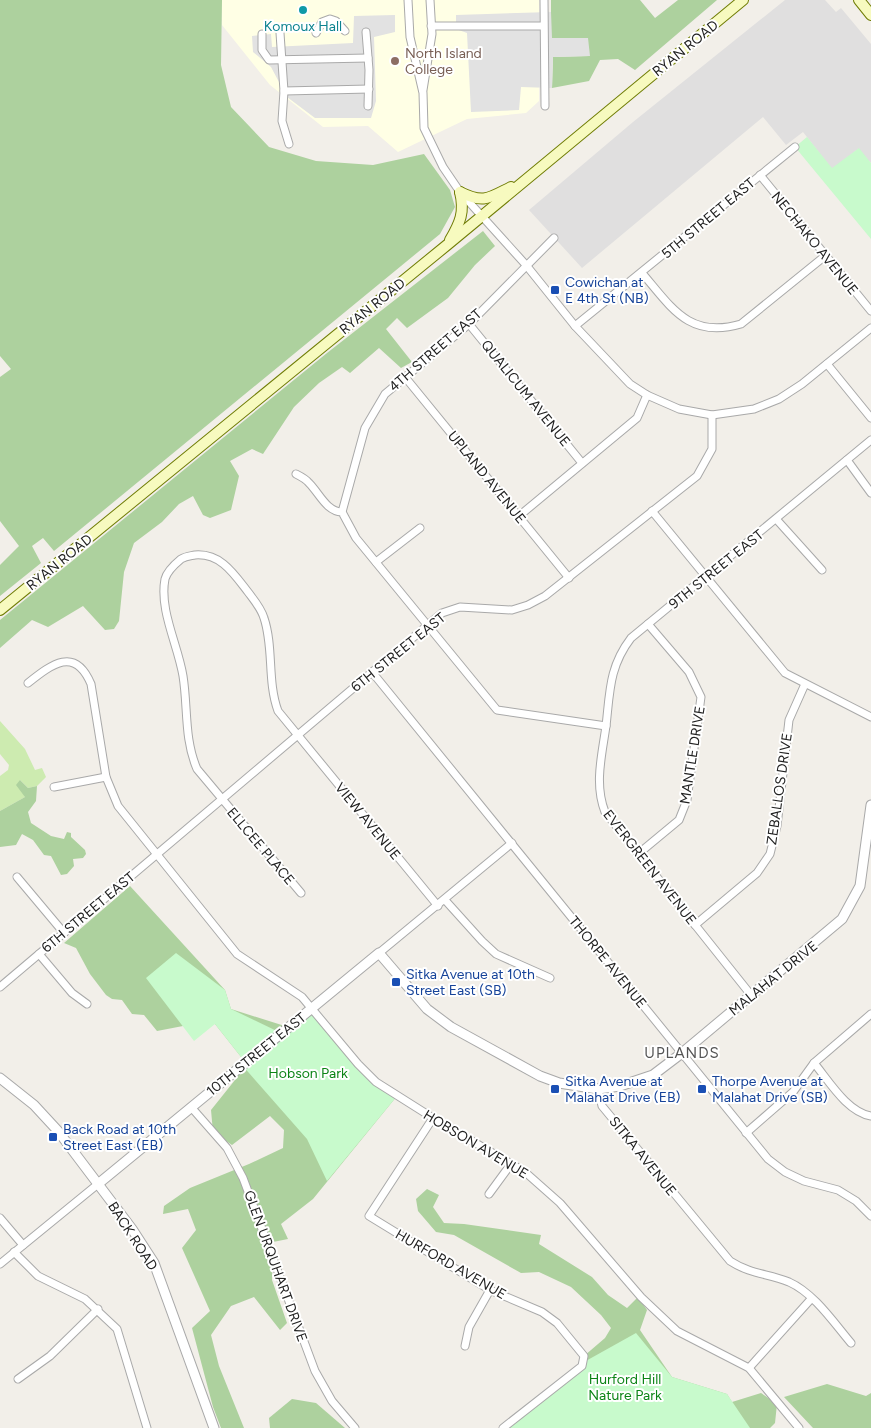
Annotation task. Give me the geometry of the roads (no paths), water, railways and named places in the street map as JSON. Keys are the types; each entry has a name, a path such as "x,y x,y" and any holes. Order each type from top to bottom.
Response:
{"main road":[{"name":"RYAN ROAD","path":"0,610 447,246 743,0"},
{"path":"859,0 871,15"},
{"path":"460,192 474,199 487,199 528,178"},
{"path":"447,246 462,219 463,203 460,192"}],"street":[{"path":"408,0 410,37 422,93 424,128 443,167 460,192 526,265 575,326 619,375 647,395 678,409 712,414 754,410 779,399 828,364 871,328"},
{"path":"422,93 430,58 432,26 430,0"},
{"path":"544,0 545,106"},
{"path":"316,33 322,22 330,19 336,21 345,31"},
{"path":"432,26 543,26"},
{"path":"366,32 368,106"},
{"path":"280,33 284,91 282,122 289,144"},
{"path":"262,34 262,50 266,58 282,61 368,58"},
{"path":"284,91 369,90"},
{"name":"5TH STREET EAST","path":"575,326 795,146"},
{"name":"NECHAKO AVENUE","path":"760,175 871,311"},
{"name":"4TH STREET EAST","path":"342,512 365,428 385,394 469,324 554,238"},
{"path":"642,272 673,310 685,320 698,326 725,329 741,324 825,256"},
{"name":"QUALICUM AVENUE","path":"469,324 582,463"},
{"path":"828,364 871,418"},
{"name":"UPLAND AVENUE","path":"405,377 569,578"},
{"path":"519,516 637,418 647,395"},
{"name":"6TH STREET EAST","path":"0,987 442,613 460,607 512,610 528,606 569,578 697,476 712,449 712,414"},
{"name":"9TH STREET EAST","path":"606,726 613,667 620,652 631,638 777,520 871,440"},
{"path":"847,460 871,493"},
{"path":"296,474 308,481 335,512 342,512 356,538 497,710 606,726"},
{"path":"652,511 785,673 871,717"},
{"path":"777,520 822,570"},
{"path":"376,562 420,528"},
{"name":"VIEW AVENUE","path":"222,799 197,769 192,758 189,745 183,676 164,596 166,577 173,565 186,556 204,554 216,558 230,569 258,606 264,618 273,697 278,711 438,906"},
{"name":"MANTLE DRIVE","path":"638,854 679,820 687,800 701,697 689,672 648,624"},
{"name":"HOBSON AVENUE","path":"28,683 48,667 62,661 75,662 86,671 91,684 106,777 118,806 237,954 302,997 358,1064 376,1082 525,1172 560,1203 641,1297 677,1332 749,1368 799,1428"},
{"name":"THORPE AVENUE","path":"372,672 768,1159 785,1172 804,1181 838,1190 856,1202 871,1216"},
{"name":"ZEBALLOS DRIVE","path":"695,924 757,873 770,854 777,826 789,720 805,684"},
{"name":"EVERGREEN AVENUE","path":"606,726 598,782 599,798 605,812 751,995"},
{"path":"54,787 106,777"},
{"name":"ELLCEE PLACE","path":"222,799 301,893"},
{"name":"MALAHAT DRIVE","path":"598,1089 620,1086 652,1075 682,1053 842,919 860,886 869,834 871,805"},
{"name":"10TH STREET EAST","path":"0,1264 438,906 512,843"},
{"path":"17,877 64,932"},
{"path":"445,900 496,954 550,978"},
{"path":"379,953 427,1008 451,1027 540,1076 559,1083 598,1089"},
{"path":"39,954 72,993 88,1004"},
{"path":"746,1132 793,1092 814,1063 871,1014"},
{"path":"814,1063 846,1102 865,1115 871,1116"},
{"name":"BACK ROAD","path":"0,1078 34,1105 58,1131 132,1229 154,1263 214,1428"},
{"name":"SITKA AVENUE","path":"598,1089 602,1106 730,1261 746,1271 789,1283 811,1300 850,1343"},
{"name":"GLEN URQUHART DRIVE","path":"191,1106 226,1148 243,1178 315,1371 332,1401 356,1428"},
{"name":"HURFORD AVENUE","path":"433,1118 369,1216 490,1290 542,1312 557,1323 584,1356 582,1366 503,1428"},
{"path":"489,1194 511,1164"},
{"path":"0,1218 23,1245"},
{"path":"14,1252 38,1276 85,1299 117,1329 147,1428"},
{"path":"465,1346 469,1327 490,1290"},
{"path":"749,1368 811,1300"},
{"path":"18,1379 50,1356 98,1310"}],"place":[{"name":"Komoux Hall","path":"303,10"},
{"name":"North Island College","path":"395,61"},
{"name":"Cowichan at E 4th St (NB)","path":"555,290"},
{"name":"Sitka Avenue at 10th Street East (SB)","path":"396,982"},
{"name":"Sitka Avenue at Malahat Drive (EB)","path":"555,1089"},
{"name":"Thorpe Avenue at Malahat Drive (SB)","path":"702,1089"},
{"name":"Back Road at 10th Street East (EB)","path":"53,1137"}],"district":[{"name":"UPLANDS","path":"682,1053"}],"park label":[{"name":"Hobson Park","path":"308,1073"},
{"name":"Hurford Hill Nature Park","path":"625,1388"}]}
